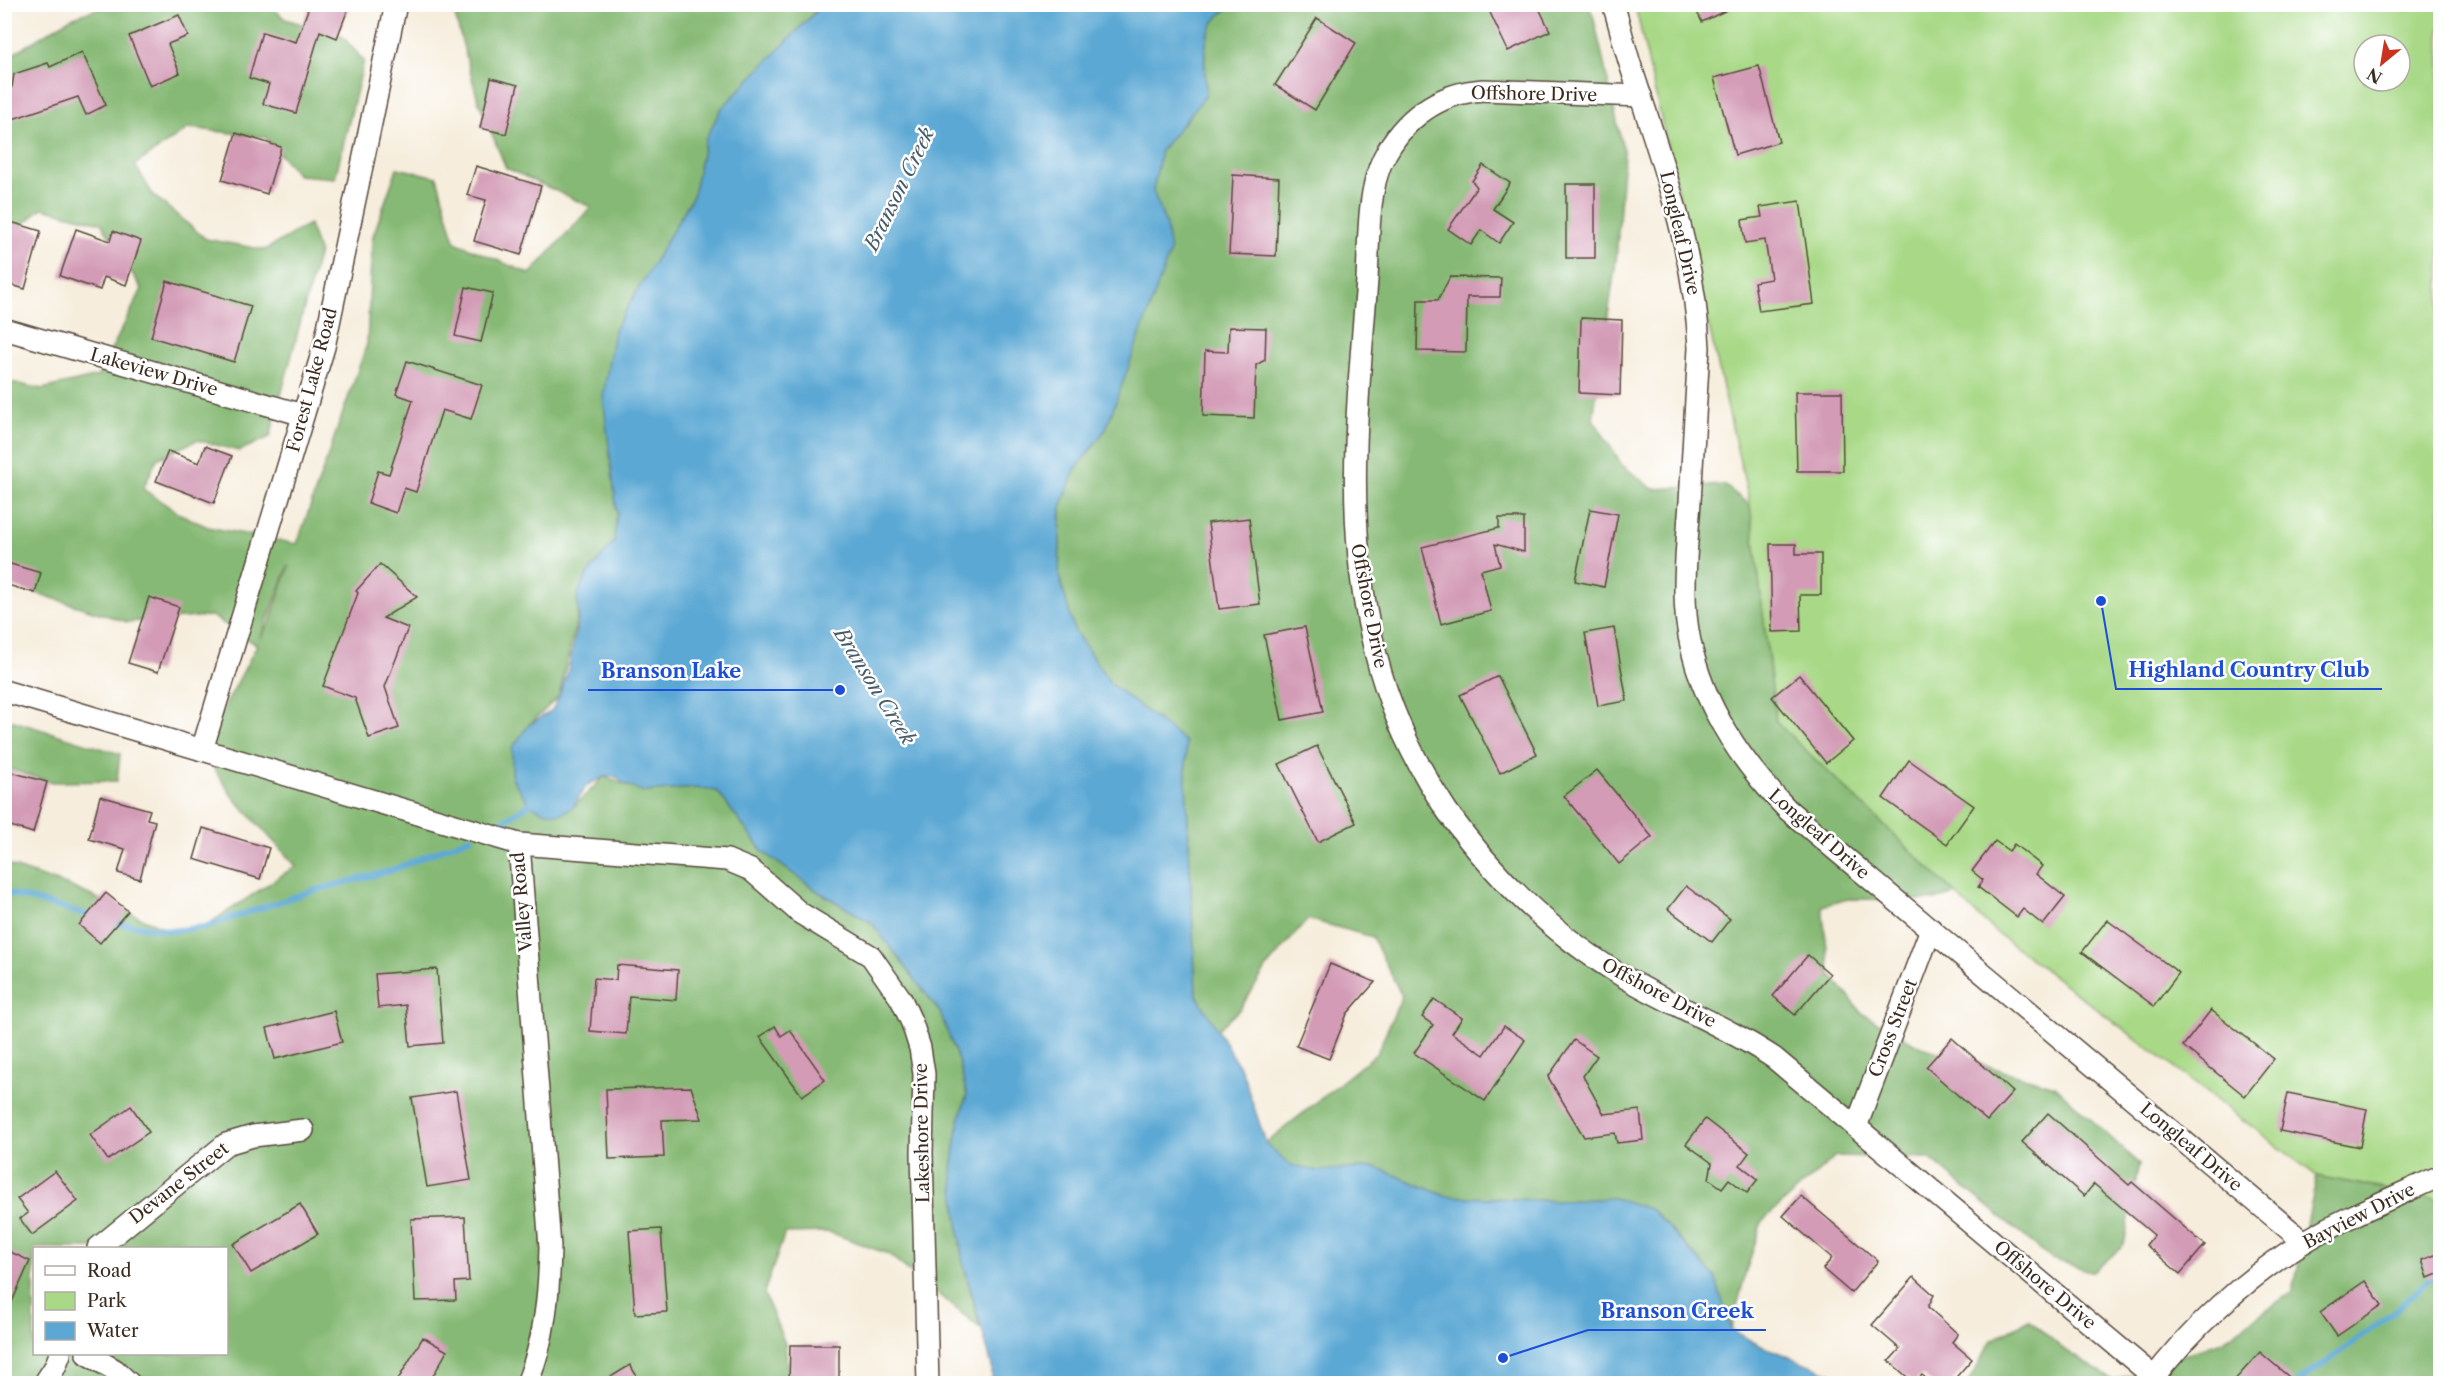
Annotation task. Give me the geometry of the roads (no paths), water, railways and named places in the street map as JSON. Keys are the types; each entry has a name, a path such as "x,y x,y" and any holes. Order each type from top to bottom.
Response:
{"street":[{"name":"Forest Lake Road","path":"202,750 324,347 396,4"},
{"name":"Longleaf Drive","path":"1613,4 1672,193 1691,270 1697,309 1699,348 1685,590 1692,642 1702,680 1726,734 1760,782 1788,810 2304,1242"},
{"name":"Offshore Drive","path":"1641,96 1483,90 1457,93 1437,102 1412,119 1394,139 1382,162 1372,200 1354,484 1356,536 1362,588 1372,640 1387,690 1418,762 1445,807 1468,839 1520,897 1591,956 1624,977 1741,1036 1766,1053 2152,1380"},
{"name":"Lakeview Drive","path":"4,329 303,415"},
{"name":"Valley Road","path":"4,691 519,844 550,1247 545,1325 535,1364 527,1383"},
{"name":"Lakeshore Drive","path":"519,844 710,858 740,864 752,870 772,886 801,913 871,956 901,999 912,1023 920,1048 924,1074 922,1153 928,1383"},
{"name":"Cross Street","path":"1856,1127 1931,928"},
{"name":"Devane Street","path":"99,1247 226,1144 253,1136 303,1130"},
{"name":"Bayview Drive","path":"2152,1380 2184,1342 2261,1272 2304,1242 2354,1215 2440,1176"},
{"path":"44,1383 55,1367 59,1355"},
{"path":"90,1355 115,1370 130,1383"}],"water":[{"path":"819,5 1236,5 1223,12 1209,31 1205,55 1206,95 1161,150 1153,191 1166,225 1170,252 1106,429 1075,470 1061,507 1059,575 1074,630 1111,684 1186,742 1196,994 1242,1071 1266,1143 1290,1165 1318,1171 1376,1167 1445,1196 1557,1201 1614,1198 1652,1210 1715,1277 1731,1330 1759,1345 1856,1383 992,1383 992,1366 962,1258 952,1170 959,1120 967,1095 959,1063 940,1012 872,923 819,892 763,852 717,791 696,788 644,792 624,784 616,777 604,777 587,785 572,808 560,814 542,811 529,804 512,778 512,748 528,726 552,710 559,696 568,671 579,615 577,596 587,575 614,542 617,513 603,397 614,330 693,196 705,140 721,109 816,11"}],"waterway":[{"path":"492,828 536,800"},
{"path":"110,922 171,931 204,927 312,891 390,871 471,837"},
{"path":"4,892 95,917"},
{"path":"2296,1384 2392,1313 2440,1267"}],"place":[{"name":"Highland Country Club","path":"2101,601"},
{"name":"Branson Lake","path":"840,690"},
{"name":"Branson Creek","path":"1503,1358"}]}
